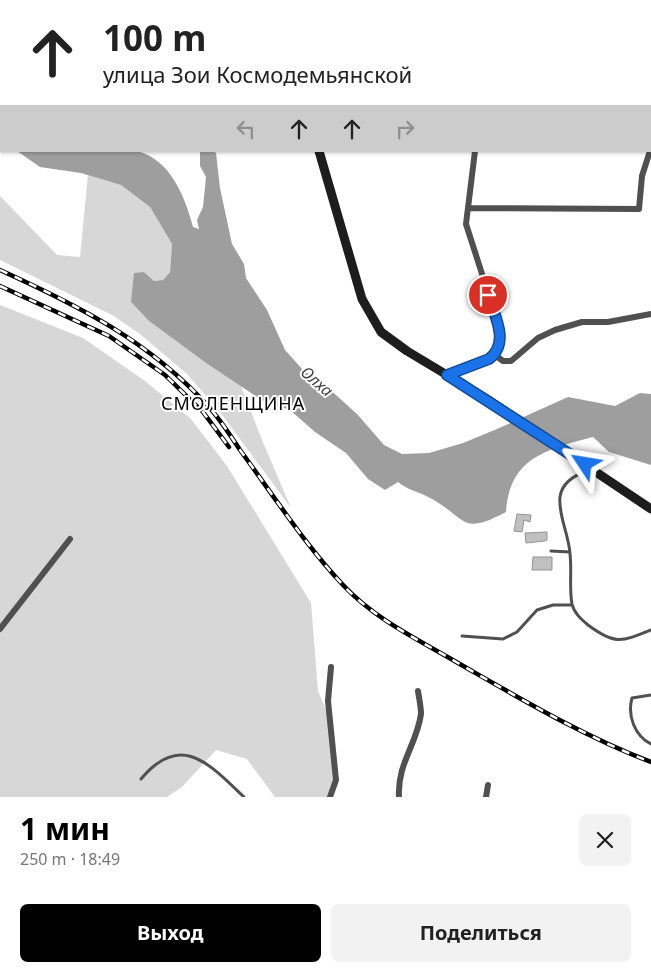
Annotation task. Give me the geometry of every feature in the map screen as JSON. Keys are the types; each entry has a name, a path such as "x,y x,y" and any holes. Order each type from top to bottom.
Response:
{"main road":[{"path":"319,152 362,299 381,332 393,343 487,399 651,509"}],"street":[{"path":"447,375 489,359 495,355 500,341 500,330 466,224 475,152"},
{"path":"468,208 639,209 642,176 649,152"},
{"path":"495,355 503,361 511,361 538,338 555,330 582,322 608,322 651,314"},
{"path":"0,629 70,539"},
{"path":"330,797 336,780 328,701 331,667"},
{"path":"399,797 399,781 407,752 416,735 421,713 418,691"},
{"path":"486,797 488,785"}],"lane":[{"path":"589,467 565,484 560,496 570,552 572,605 580,618 600,634 612,640 626,639 651,630"},
{"path":"551,551 570,552"},
{"path":"462,636 503,639 517,632 537,610 553,605 572,605"},
{"path":"651,695 632,698 629,706 635,729 642,739 651,744"},
{"path":"141,779 151,767 166,757 177,753 188,755 205,763 244,797"}],"shaded area":[{"path":"88,175 121,185 150,207 172,244 170,272 163,280 154,281 144,272 131,302 149,321 241,386 291,508 223,416 187,374 140,334 112,315 0,260 0,196 57,255 80,257"},
{"path":"0,305 83,338 145,381 191,419 227,466 311,603 318,691 333,726 334,789 328,797 275,797 247,759 216,750 182,787 167,797 0,797"}],"water":[{"name":"Олха","path":"18,152 139,152 159,162 168,171 181,192 193,227 199,229 197,220 203,207 206,177 200,166 200,152 216,153 220,188 232,244 244,264 246,278 267,310 285,350 303,370 326,386 357,414 384,445 402,454 429,453 463,443 568,397 615,406 640,393 651,394 651,465 609,452 593,437 560,446 533,459 514,479 506,512 480,523 471,524 464,522 442,505 398,482 385,490 368,479 346,453 315,432 290,410 263,401 206,363 149,321 131,302 134,273 144,272 154,281 163,280 170,272 172,244 150,207 121,185 81,173 40,167"}],"building":[{"path":"517,514 531,515 530,522 524,520 522,532 514,531"},
{"path":"547,532 547,540 526,543 525,533"},
{"path":"533,557 552,557 552,570 532,570"}],"railway":[{"path":"0,270 58,297 112,327 162,362 185,383 217,416 316,554 344,586 370,609 413,637 505,690 601,741 651,762"},
{"path":"0,286 109,336 165,375 203,412 229,447"}],"district":[{"name":"СМОЛЕНЩИНА","path":"233,403"}],"route":[{"path":"488,295 500,330 500,341 495,355 447,375 487,399 585,464"}]}
